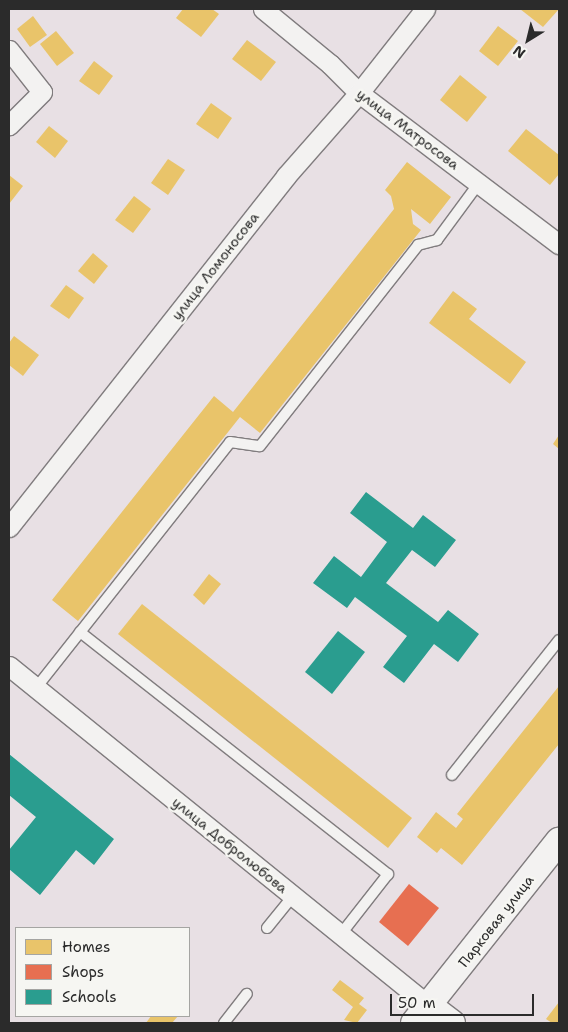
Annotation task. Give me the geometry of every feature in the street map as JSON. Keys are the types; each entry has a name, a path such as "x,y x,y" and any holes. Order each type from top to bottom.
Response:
{"street":[{"name":"улица Матросова","path":"263,9 330,64 359,93 559,244"},
{"name":"улица Ломоносова","path":"9,528 286,176 359,93 425,9"},
{"path":"9,50 42,92 9,125"},
{"name":"улица Добролюбова","path":"9,666 341,934 421,1014 452,1023"},
{"name":"Парковая улица","path":"421,1014 559,841"}],"lane":[{"path":"36,688 230,442 260,446 418,245 437,240 479,183"},
{"path":"80,632 388,874 341,934"},
{"path":"452,775 559,640"},
{"path":"267,928 293,896"},
{"path":"224,1023 247,994"}],"building: Homes":[{"path":"183,9 212,9 219,14 201,37 176,18"},
{"path":"520,9 559,9 543,27"},
{"path":"33,16 47,35 30,47 17,29"},
{"path":"498,26 518,41 498,66 479,51"},
{"path":"56,31 74,53 57,66 40,44"},
{"path":"247,40 276,62 261,81 232,59"},
{"path":"94,61 113,76 99,95 79,81"},
{"path":"460,75 487,97 467,122 440,100"},
{"path":"211,103 232,118 218,139 196,124"},
{"path":"49,126 68,141 55,158 36,142"},
{"path":"526,129 559,155 559,174 550,185 508,151"},
{"path":"168,159 185,170 168,195 151,183"},
{"path":"407,162 451,197 430,224 411,209 413,224 421,230 260,433 240,417 78,621 52,600 214,396 233,412 394,209 391,196 385,190"},
{"path":"9,175 23,186 9,204"},
{"path":"134,196 151,209 133,233 115,220"},
{"path":"93,253 108,266 94,284 78,271"},
{"path":"66,285 84,298 69,319 50,306"},
{"path":"453,291 477,309 469,319 526,362 510,384 429,323"},
{"path":"14,336 39,355 23,376 9,365 9,343"},
{"path":"559,435 559,449 553,444"},
{"path":"209,574 221,584 204,605 193,595"},
{"path":"142,604 412,818 388,848 118,634"},
{"path":"559,686 559,744 462,865 441,848 437,853 417,837 436,812 456,828 463,819 457,814"},
{"path":"340,980 364,998 359,1004 367,1010 357,1023 344,1020 353,1007 332,990"},
{"path":"559,1002 559,1023 552,1023 546,1019"},
{"path":"150,1017 177,1017 172,1023 146,1023"}],"building: Shops":[{"path":"409,884 439,908 408,946 379,922"}],"building: Schools":[{"path":"366,492 413,528 423,515 456,540 435,567 412,550 386,583 438,622 448,610 479,634 458,662 434,644 404,683 383,667 407,636 355,597 347,608 313,583 334,556 361,577 387,542 350,513"},
{"path":"338,631 365,652 332,694 305,672"},
{"path":"9,754 114,839 94,865 76,850 40,895 9,869 9,850 36,817 9,795"}]}
